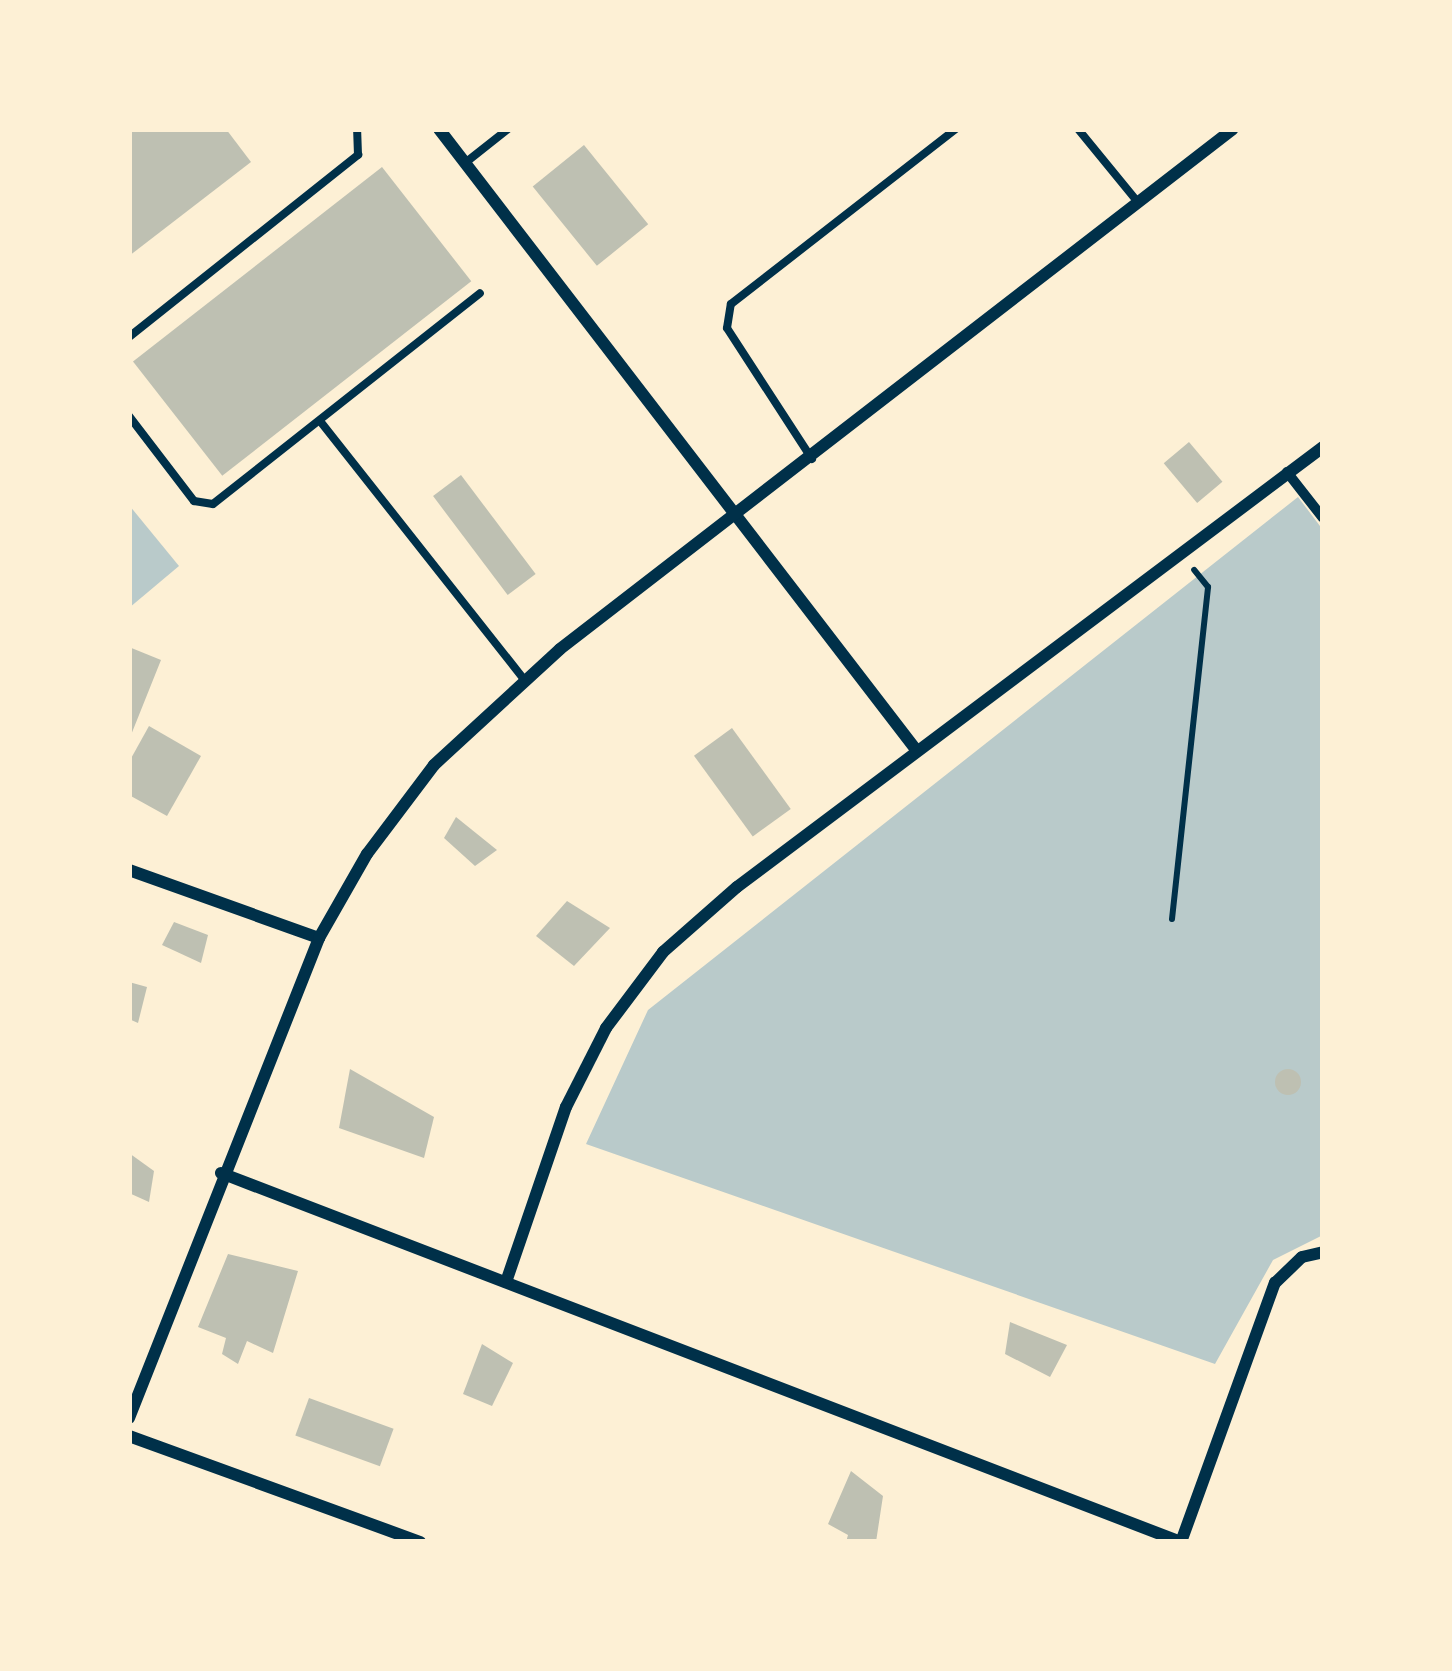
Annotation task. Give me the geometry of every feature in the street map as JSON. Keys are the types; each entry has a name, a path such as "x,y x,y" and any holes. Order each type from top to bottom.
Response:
{"street":[{"path":"439,129 916,752"},
{"path":"129,1418 221,1173 319,938 395,814 523,678 812,459 1232,129"},
{"path":"506,1282 566,1107 606,1028 663,952 916,752 1323,447"},
{"path":"1287,472 1323,518"},
{"path":"129,870 319,938"},
{"path":"221,1173 1181,1542 1275,1283 1302,1257 1323,1252"},
{"path":"129,1436 420,1542"}],"lane":[{"path":"129,337 358,155 357,129"},
{"path":"465,164 508,129"},
{"path":"812,459 728,328 731,304 956,129"},
{"path":"1078,129 1138,202"},
{"path":"129,416 205,505 320,421 480,293"},
{"path":"320,421 523,678"}],"path":[{"path":"1172,919 1208,587 1180,553"}],"shaded area":[{"path":"1298,497 1323,530 1323,1235 1273,1260 1215,1364 586,1144 648,1010"},
{"path":"129,505 179,566 129,608"}],"building":[{"path":"129,129 226,129 251,162 129,256"},
{"path":"584,145 648,224 597,266 533,187"},
{"path":"382,167 471,281 222,476 133,362"},
{"path":"1189,442 1222,482 1197,503 1164,463"},
{"path":"461,475 536,574 508,595 433,496"},
{"path":"129,647 161,660 129,740"},
{"path":"149,726 201,756 167,816 129,795 129,762"},
{"path":"732,728 791,809 753,837 694,756"},
{"path":"456,817 497,850 475,866 444,838"},
{"path":"567,901 610,928 574,966 536,936"},
{"path":"174,922 208,935 201,963 162,945"},
{"path":"129,982 147,987 138,1023 129,1019"},
{"path":"350,1069 434,1117 424,1158 339,1128"},
{"path":"1288,1069 1301,1082 1288,1095 1275,1082"},
{"path":"129,1153 154,1171 149,1202 129,1193"},
{"path":"228,1254 298,1271 273,1353 247,1341 238,1364 222,1354 226,1338 198,1327"},
{"path":"1010,1322 1067,1345 1050,1377 1005,1354"},
{"path":"482,1344 513,1363 492,1406 463,1394"},
{"path":"309,1398 394,1429 380,1466 295,1436"},
{"path":"851,1471 883,1496 876,1542 846,1542 848,1535 828,1524"}]}
